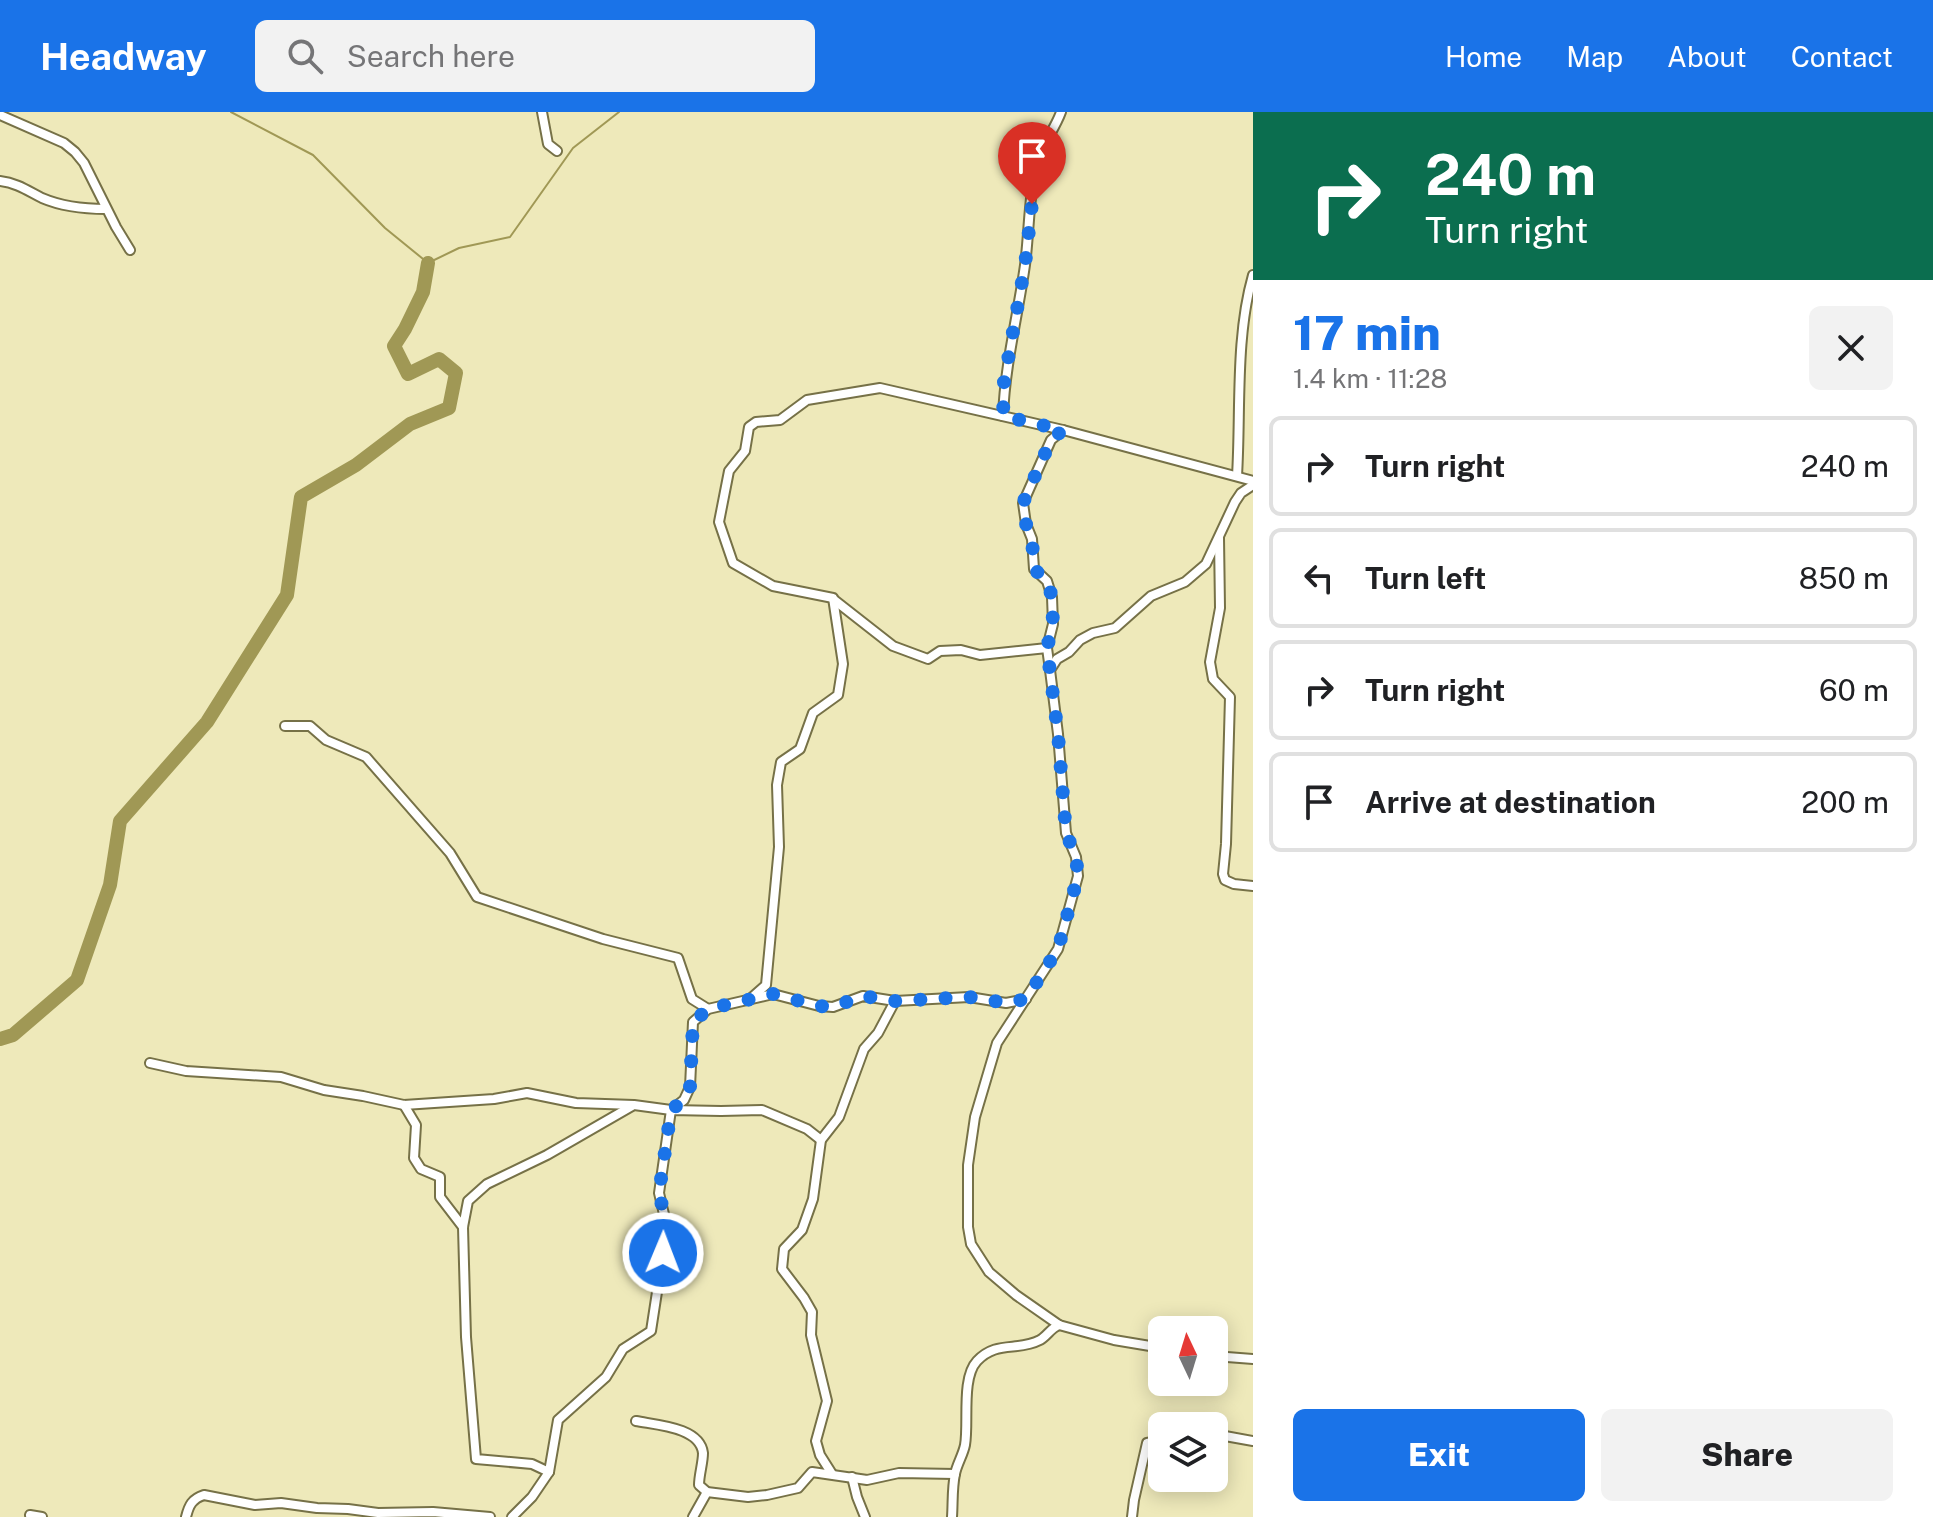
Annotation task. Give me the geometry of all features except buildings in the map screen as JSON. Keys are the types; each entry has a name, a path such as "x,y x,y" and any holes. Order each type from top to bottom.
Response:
{"street":[{"path":"542,112 548,144 557,151"},
{"path":"1003,416 1004,382 1025,265 1032,185 1042,148 1061,112"},
{"path":"0,115 64,143 75,152 84,163 130,250"},
{"path":"0,181 24,187 40,197 70,207 106,209"},
{"path":"1237,476 1241,357 1248,291 1253,275"},
{"path":"1047,648 980,655 961,650 940,651 928,659 893,646 833,598 773,586 733,563 719,522 729,471 745,451 749,427 756,422 780,420 807,400 880,388 1063,430 1237,476 1253,483 1235,502 1206,564 1185,582 1151,596 1115,628 1093,633 1080,640 1057,659 1050,670"},
{"path":"1063,430 1051,440 1023,503 1032,539 1034,569 1047,581 1052,597 1053,624 1047,648 1066,833 1076,857 1078,876 1058,949 997,1043 975,1117 968,1165 968,1227 971,1244 989,1272 1059,1325 1148,1346"},
{"path":"1219,537 1220,608 1210,662 1213,679 1230,697 1223,874 1225,880 1234,884 1253,886"},
{"path":"749,1000 766,985 779,847 777,785 781,762 800,749 813,713 838,695 843,664 833,598"},
{"path":"285,726 310,726 326,740 366,757 450,853 477,897 603,939 678,958 692,999 708,1009"},
{"path":"512,1517 532,1497 549,1472 558,1420 606,1377 623,1349 651,1331 667,1227 659,1193 671,1110 684,1100 690,1087 693,1022 708,1009 773,994 833,1007 863,996 895,1001 969,997 1006,1003 1026,999"},
{"path":"832,1474 820,1455 816,1441 827,1401 811,1335 812,1312 782,1269 784,1249 802,1230 813,1199 821,1140 839,1117 864,1049 878,1033 895,1001"},
{"path":"150,1063 186,1071 281,1077 324,1090 404,1105 494,1099 527,1093 576,1103 671,1110 762,1110 807,1129 821,1140"},
{"path":"404,1105 416,1125 414,1158 421,1169 440,1177 440,1197 463,1227"},
{"path":"549,1472 532,1464 476,1459 466,1337 463,1227 468,1201 487,1184 601,1126 634,1105"},
{"path":"952,1517 955,1474 965,1443 967,1398 975,1363 992,1349 1040,1339 1059,1325"},
{"path":"1228,1357 1253,1359"},
{"path":"636,1421 690,1433 699,1442 703,1453 699,1485 707,1492 748,1497 767,1495 798,1488 812,1472 867,1480 899,1473 955,1474"},
{"path":"1228,1437 1253,1441"},
{"path":"1132,1517 1148,1443"},
{"path":"852,1477 865,1517"},
{"path":"693,1517 707,1492"},
{"path":"186,1517 190,1504 204,1495 255,1505 281,1503 378,1513 433,1512 490,1517"},
{"path":"30,1515 42,1517"}],"waterway":[{"path":"231,112 313,155 385,228 428,263 459,248 510,237 573,148 619,112"},
{"path":"0,1039 13,1035 77,980 110,885 120,821 207,722 287,595 301,497 356,465 410,424 449,408 456,373 439,359 408,374 394,346 423,292 428,263"}],"route":[{"path":"663,1253 667,1227 659,1193 671,1110 684,1100 690,1087 693,1022 708,1009 773,994 833,1007 863,996 895,1001 969,997 1006,1003 1026,999 1058,949 1078,876 1076,857 1066,833 1047,648 1053,624 1052,597 1047,581 1034,569 1032,539 1023,503 1051,440 1063,430 1003,416 1004,382 1025,265 1032,204"}]}
